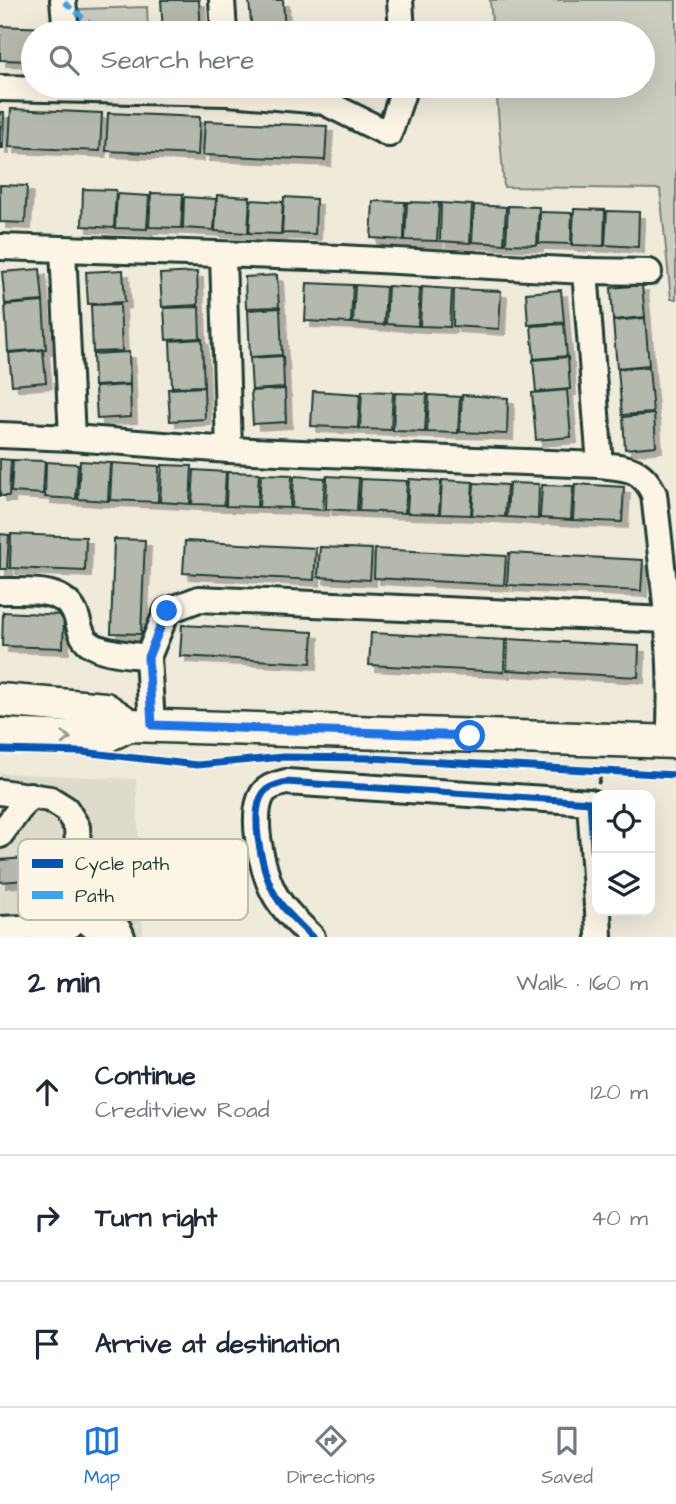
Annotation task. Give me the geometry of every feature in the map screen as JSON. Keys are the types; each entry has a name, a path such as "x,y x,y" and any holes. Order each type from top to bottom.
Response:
{"main road":[{"path":"0,700 105,709 140,725"},
{"path":"0,735 99,739 140,725 673,742"}],"street":[{"path":"63,0 64,21"},
{"path":"222,0 223,21"},
{"path":"400,0 401,21"},
{"path":"0,88 21,88"},
{"path":"293,98 322,102 389,134 401,98"},
{"path":"0,247 341,258 649,272"},
{"path":"62,250 72,438"},
{"path":"223,256 229,450"},
{"path":"585,271 600,465"},
{"path":"0,435 229,450 600,465 631,469 647,479 654,494 667,620 673,742"},
{"path":"0,591 48,593 66,600 75,614 82,635 91,645 148,657"},
{"path":"140,725 148,657 167,611 199,599 667,620"},
{"path":"312,937 287,911 273,891 258,838 258,812 265,791 275,785 286,782 590,802 593,853"},
{"path":"0,792 50,799 66,808 77,827 77,839"},
{"path":"0,835 30,795"},
{"path":"598,916 599,937"},
{"path":"0,929 110,923 120,929 122,937"}],"path":[{"path":"590,769 616,770"}],"shaded area":[{"path":"490,0 676,0 676,299 671,299 660,189 504,187 497,98 655,98 655,21 492,21"},
{"path":"147,7 148,21 80,21 80,9"},
{"path":"0,773 136,779 139,839 18,839 18,920 142,920 143,937 0,937"}],"building":[{"path":"161,0 199,0 200,21 162,21"},
{"path":"249,0 283,0 284,21 251,21"},
{"path":"0,26 21,27 21,61 0,60"},
{"path":"11,109 102,113 100,151 9,147"},
{"path":"0,112 4,112 3,148 0,148"},
{"path":"108,113 200,117 198,155 106,151"},
{"path":"205,121 327,126 325,160 203,155"},
{"path":"0,185 27,186 25,223 0,222"},
{"path":"83,189 116,190 114,228 82,226"},
{"path":"151,193 183,194 181,228 149,227"},
{"path":"117,194 149,196 147,229 115,228"},
{"path":"217,195 250,197 248,233 215,231"},
{"path":"184,197 216,199 214,230 183,228"},
{"path":"284,197 316,199 315,234 282,233"},
{"path":"251,200 283,202 281,234 249,233"},
{"path":"373,201 405,202 404,240 371,238"},
{"path":"407,202 439,203 437,241 405,240"},
{"path":"441,203 472,205 470,243 440,241"},
{"path":"474,205 506,207 504,244 472,242"},
{"path":"508,206 539,207 537,245 506,244"},
{"path":"574,209 605,210 604,246 572,245"},
{"path":"607,211 639,212 638,247 605,245"},
{"path":"540,212 572,213 571,244 539,243"},
{"path":"40,269 43,301 5,304 2,272"},
{"path":"123,270 125,302 88,304 86,272"},
{"path":"197,272 198,305 162,307 160,274"},
{"path":"277,275 279,307 246,308 245,277"},
{"path":"307,283 353,285 351,323 305,321"},
{"path":"355,285 386,287 384,325 353,323"},
{"path":"642,285 645,317 613,320 611,288"},
{"path":"388,286 420,288 418,326 386,324"},
{"path":"422,287 452,289 450,327 420,326"},
{"path":"454,289 501,291 499,329 453,326"},
{"path":"561,290 564,322 528,325 526,293"},
{"path":"43,302 46,349 8,352 5,305"},
{"path":"120,304 122,351 93,352 91,305"},
{"path":"199,307 200,338 166,340 164,308"},
{"path":"280,308 282,355 250,357 248,310"},
{"path":"645,318 649,365 617,368 613,321"},
{"path":"564,324 567,356 534,359 531,326"},
{"path":"202,339 204,386 172,387 170,341"},
{"path":"43,350 46,382 12,385 9,353"},
{"path":"129,352 130,384 94,386 93,354"},
{"path":"283,356 284,388 252,390 250,358"},
{"path":"568,357 570,389 536,392 533,360"},
{"path":"649,367 653,413 622,415 618,369"},
{"path":"130,385 131,417 97,419 95,387"},
{"path":"204,387 205,419 170,421 168,389"},
{"path":"285,389 286,422 253,424 251,391"},
{"path":"567,390 571,437 536,440 532,393"},
{"path":"313,391 360,394 358,428 311,426"},
{"path":"362,391 393,392 391,430 360,429"},
{"path":"395,393 427,394 425,432 393,431"},
{"path":"429,395 460,397 458,433 427,432"},
{"path":"462,395 508,398 507,434 460,432"},
{"path":"654,414 656,446 625,449 623,417"},
{"path":"0,459 11,460 9,496 0,496"},
{"path":"13,460 45,461 43,494 11,492"},
{"path":"80,461 110,463 108,501 78,499"},
{"path":"46,462 78,464 76,499 45,497"},
{"path":"112,463 159,466 158,502 110,500"},
{"path":"162,465 192,466 190,504 160,502"},
{"path":"194,470 226,472 224,505 192,504"},
{"path":"227,472 259,473 257,507 226,506"},
{"path":"261,474 292,475 290,508 259,507"},
{"path":"294,476 325,478 323,510 292,508"},
{"path":"327,476 359,478 357,511 326,509"},
{"path":"361,479 407,481 405,513 359,511"},
{"path":"409,479 441,481 439,514 407,513"},
{"path":"442,480 473,482 471,515 440,514"},
{"path":"474,483 507,485 505,517 472,515"},
{"path":"509,483 539,484 538,519 507,517"},
{"path":"575,484 624,487 622,522 573,520"},
{"path":"542,485 573,486 571,520 540,518"},
{"path":"0,534 9,535 7,569 0,569"},
{"path":"11,534 86,537 85,571 10,568"},
{"path":"114,539 145,540 141,634 111,633"},
{"path":"185,541 316,548 314,580 183,573"},
{"path":"320,547 372,549 370,580 318,577"},
{"path":"375,549 506,556 504,585 374,578"},
{"path":"509,553 643,560 641,591 507,585"},
{"path":"3,612 64,615 63,648 2,646"},
{"path":"182,625 313,632 311,663 180,656"},
{"path":"371,633 505,640 504,672 369,665"},
{"path":"508,639 639,646 638,677 507,670"},
{"path":"18,859 18,881 0,882 0,860"}],"marked path":[{"path":"64,2 87,21"}],"cycle path":[{"path":"0,750 82,752 197,765 283,757 371,758 676,775"},
{"path":"312,937 276,897 265,869 258,839 260,799 268,788 286,782 590,802 593,853"}],"route":[{"path":"167,611 148,657 152,725 470,736"}]}
